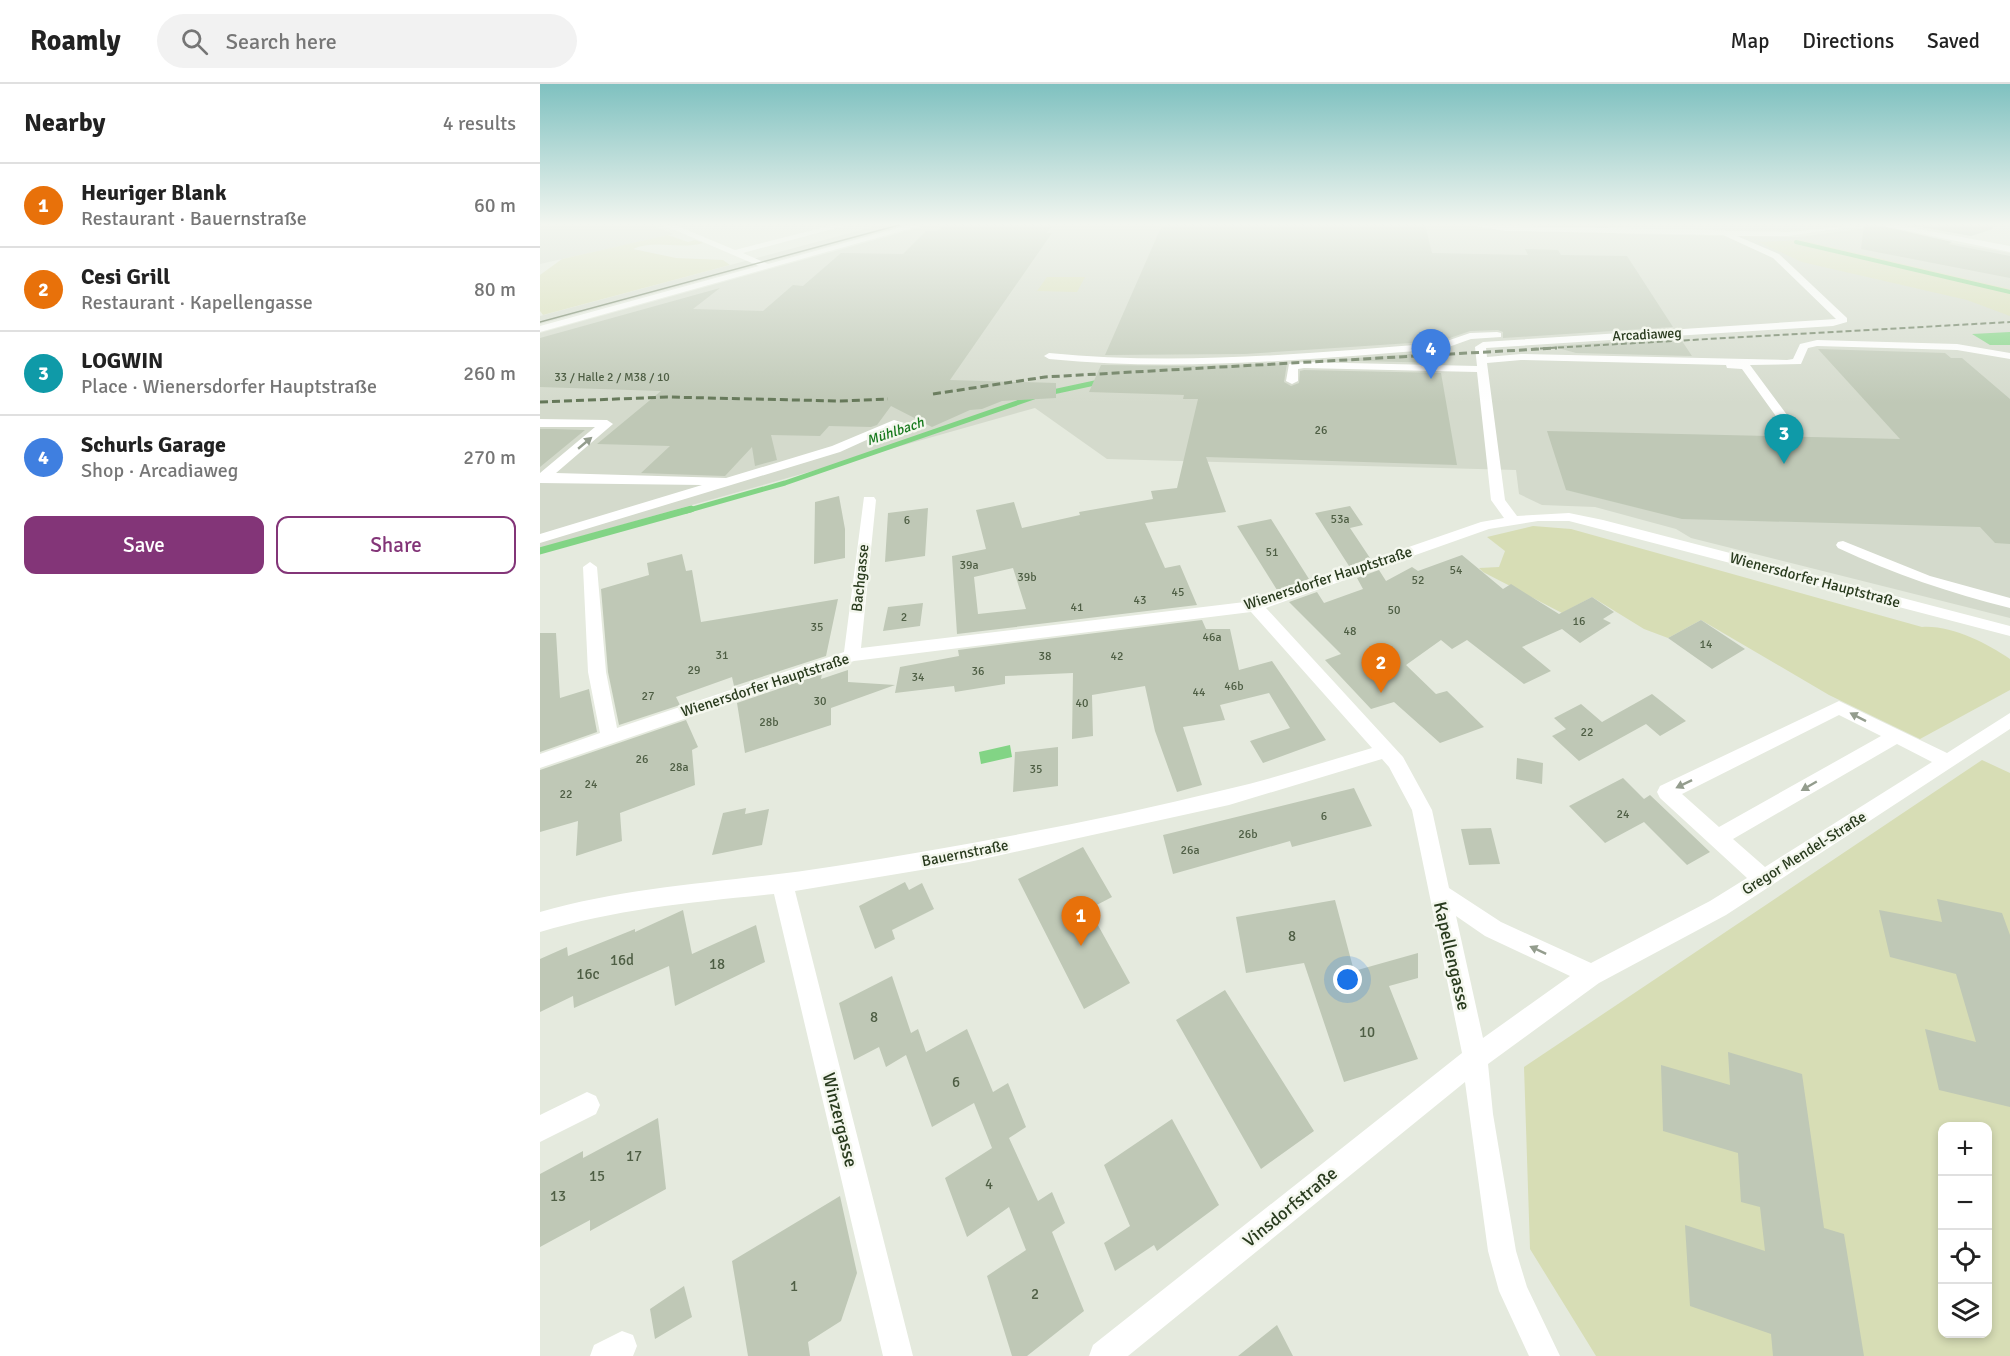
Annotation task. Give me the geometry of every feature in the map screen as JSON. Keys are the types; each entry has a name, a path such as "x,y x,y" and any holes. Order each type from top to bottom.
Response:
{"street":[{"path":"540,329 706,284"},
{"name":"Arcadiaweg","path":"1482,365 1480,347 1483,345 1833,323 1843,320 1806,284"},
{"path":"1049,356 1122,361 1208,361 1443,345 1470,336 1521,335 1537,340"},
{"path":"1292,381 1293,366 1482,365 1521,357 1787,363 1797,362 1804,346 1817,343 1957,347 2010,356"},
{"path":"1507,360 1745,366 1790,427"},
{"path":"1482,365 1498,500 1513,521"},
{"path":"540,423 607,424 542,479"},
{"path":"540,539 836,449 898,423"},
{"path":"542,479 727,482"},
{"name":"Bachgasse","path":"852,655 869,500"},
{"name":"Wienersdorfer Hauptstraße","path":"540,761 852,655 1255,606 1486,525 1538,517 1569,517 1603,524 2010,631"},
{"path":"1844,545 1895,570 1949,588 2010,603"},
{"path":"590,567 597,672 610,737"},
{"name":"Kapellengasse","path":"1255,606 1396,762 1422,810 1475,1058 1480,1113 1502,1251 1514,1291 1545,1356"},
{"path":"1763,879 1667,792 1839,707 1948,762"},
{"name":"Gregor Mendel-Straße","path":"1475,1058 1592,975 1718,908 2010,720"},
{"path":"1719,837 1896,736"},
{"name":"Bauernstraße","path":"540,922 581,910 665,895 782,884 969,853 1218,799 1384,751"},
{"name":"Winzergasse","path":"782,884 897,1356"},
{"path":"1438,892 1493,929 1592,975"},
{"name":"Vinsdorfstraße","path":"1104,1356 1475,1058"},
{"path":"540,1130 587,1105"}],"shaded area":[{"path":"540,284 658,284 543,315 540,311"},
{"path":"658,284 687,284 540,324 540,316"},
{"path":"715,284 2010,284 2010,618 1691,538 1676,529 1595,507 1542,505 1519,494 1516,470 1107,459 1035,408 540,548 540,333"},
{"path":"1042,284 1081,284 1077,292 1037,291"},
{"path":"1899,284 1990,284 2010,289 2010,316 1967,300"},
{"path":"2010,332 2010,345 1990,345 1972,334"},
{"path":"1533,526 1571,529 1922,627 1957,632 1980,641 2010,659 2010,690 1920,739 1829,695 1701,620 1668,638 1644,629 1592,597 1562,613 1479,568 1499,567 1505,551 1487,537"},
{"path":"1010,745 1012,757 981,764 979,752"},
{"path":"1982,760 2010,773 2010,1356 1596,1356 1530,1249 1524,1067"}],"building":[{"path":"1016,284 950,380 1056,383 1056,398 1002,401 982,409 970,410 932,427 891,406 877,425 871,427 829,426 820,436 771,435 777,460 755,466 752,447 725,476 641,473 670,446 597,444 661,391 540,387 540,338 720,288 693,309 763,311 793,285"},
{"path":"1136,284 1645,284 1673,327 1503,338 1503,332 1498,330 1470,331 1441,341 1245,354 1105,355"},
{"path":"1680,338 1692,356 1576,353 1551,346"},
{"path":"1818,349 1945,353 1951,358 1962,358 2010,399 2010,544 1995,543 1980,527 1682,519 1566,490 1547,431 1900,439"},
{"path":"1437,352 1439,363 1325,360 1344,359"},
{"path":"1287,363 1284,382 1291,386 1299,383 1300,371 1304,370 1441,373 1457,465 1206,457 1226,512 1145,523 1165,568 1180,565 1197,605 957,634 952,556 986,549 976,510 1014,502 1022,528 1080,515 1079,512 1153,499 1151,491 1177,488 1198,399 1183,399 1184,395 1089,392 1101,365 1197,366","holes":["1013,568 1026,609 978,614 974,577"]},
{"path":"540,429 552,429 585,430 540,467"},
{"path":"839,496 845,529 845,558 814,564 815,502"},
{"path":"1350,506 1363,525 1350,528 1370,558 1349,566 1315,513"},
{"path":"928,508 925,556 885,562 888,513"},
{"path":"1271,519 1309,579 1277,590 1237,526"},
{"path":"682,554 686,571 692,570 701,622 838,599 826,656 734,686 732,677 676,697 680,705 619,725 608,672 601,589 649,575 647,563"},
{"path":"1462,555 1503,589 1511,584 1559,614 1592,597 1614,612 1603,619 1611,623 1580,643 1562,629 1522,647 1551,671 1524,684 1467,640 1452,649 1441,640 1406,665 1436,694 1447,691 1484,727 1440,743 1394,702 1371,709 1325,660 1341,654 1289,602 1317,592 1324,603 1363,589 1357,578 1379,570 1386,581 1412,567 1418,571"},
{"path":"923,603 920,626 883,631 888,607"},
{"path":"1202,620 1206,629 1230,629 1239,670 1272,661 1326,740 1263,763 1250,741 1290,728 1269,693 1220,705 1225,720 1183,727 1202,785 1177,792 1155,731 1145,686 1092,695 1093,736 1072,739 1073,673 1005,676 1005,684 955,692 954,686 895,693 900,667 959,656 958,650"},
{"path":"1701,620 1745,649 1712,669 1668,638"},
{"path":"540,633 556,633 560,698 589,689 597,732 540,752"},
{"path":"848,670 848,682 895,685 831,708 831,725 745,753 737,703 822,674 821,679"},
{"path":"1652,694 1686,721 1660,736 1646,724 1579,761 1552,736 1566,729 1554,718 1581,704 1602,722"},
{"path":"686,720 698,747 692,750 695,785 620,813 622,841 576,856 578,821 540,832 540,770"},
{"path":"1058,747 1058,786 1013,792 1015,752"},
{"path":"1517,758 1543,763 1542,784 1516,779"},
{"path":"1623,778 1644,799 1650,795 1710,852 1687,865 1644,822 1605,843 1569,806"},
{"path":"1354,788 1372,826 1292,847 1290,841 1173,874 1163,835"},
{"path":"746,808 745,814 769,809 762,845 712,855 723,813"},
{"path":"1491,828 1500,864 1469,865 1461,829"},
{"path":"1083,847 1112,897 1089,909 1130,983 1084,1009 1018,879"},
{"path":"905,882 909,890 922,883 934,909 892,930 895,939 875,949 859,906"},
{"path":"1937,899 2002,913 2010,935 2010,1107 1939,1090 1925,1029 1976,1042 1956,974 1890,957 1879,910 1942,922"},
{"path":"1335,900 1354,971 1418,953 1418,978 1389,986 1418,1059 1344,1082 1304,963 1246,973 1236,917"},
{"path":"683,910 692,954 756,925 765,962 675,1006 669,966 574,1008 573,996 540,1012 540,959 567,947 568,956 635,929 635,932"},
{"path":"892,976 911,1033 918,1029 926,1052 967,1029 993,1092 1008,1083 1026,1127 1009,1138 1038,1201 1052,1192 1065,1223 1052,1232 1084,1311 1027,1356 1012,1356 987,1276 1026,1250 1009,1207 967,1237 945,1178 992,1148 974,1103 932,1127 906,1055 886,1067 879,1047 854,1060 839,1003"},
{"path":"1225,990 1314,1131 1261,1169 1176,1020"},
{"path":"1728,1052 1802,1074 1824,1228 1844,1234 1864,1356 1773,1356 1771,1334 1690,1306 1685,1225 1765,1251 1760,1207 1741,1202 1738,1153 1663,1131 1661,1065 1730,1085"},
{"path":"658,1118 666,1189 590,1231 590,1220 540,1247 540,1174 583,1151 583,1158"},
{"path":"1172,1119 1219,1205 1157,1251 1154,1245 1115,1271 1104,1243 1130,1226 1104,1165"},
{"path":"840,1196 857,1273 841,1321 808,1342 810,1356 748,1356 732,1261"},
{"path":"684,1286 692,1317 655,1339 650,1309"},
{"path":"1277,1325 1293,1356 1238,1356"}],"waterway":[{"path":"1977,284 2010,292"},
{"name":"Mühlbach","path":"1048,393 1104,381"},
{"name":"Mühlbach","path":"686,511 785,483 1034,397"},
{"name":"Mühlbach","path":"540,551 691,509"}],"tram line":[{"path":"540,322 679,284"}],"railway":[{"path":"1531,349 2010,322"},
{"path":"933,394 1045,377 1557,348"},
{"path":"540,402 667,397 840,401 888,399"}],"place":[{"name":"Schurls Garage","path":"1431,379"},
{"name":"LOGWIN","path":"1784,464"},
{"name":"Cesi Grill","path":"1381,693"},
{"name":"Heuriger Blank","path":"1081,946"}]}
